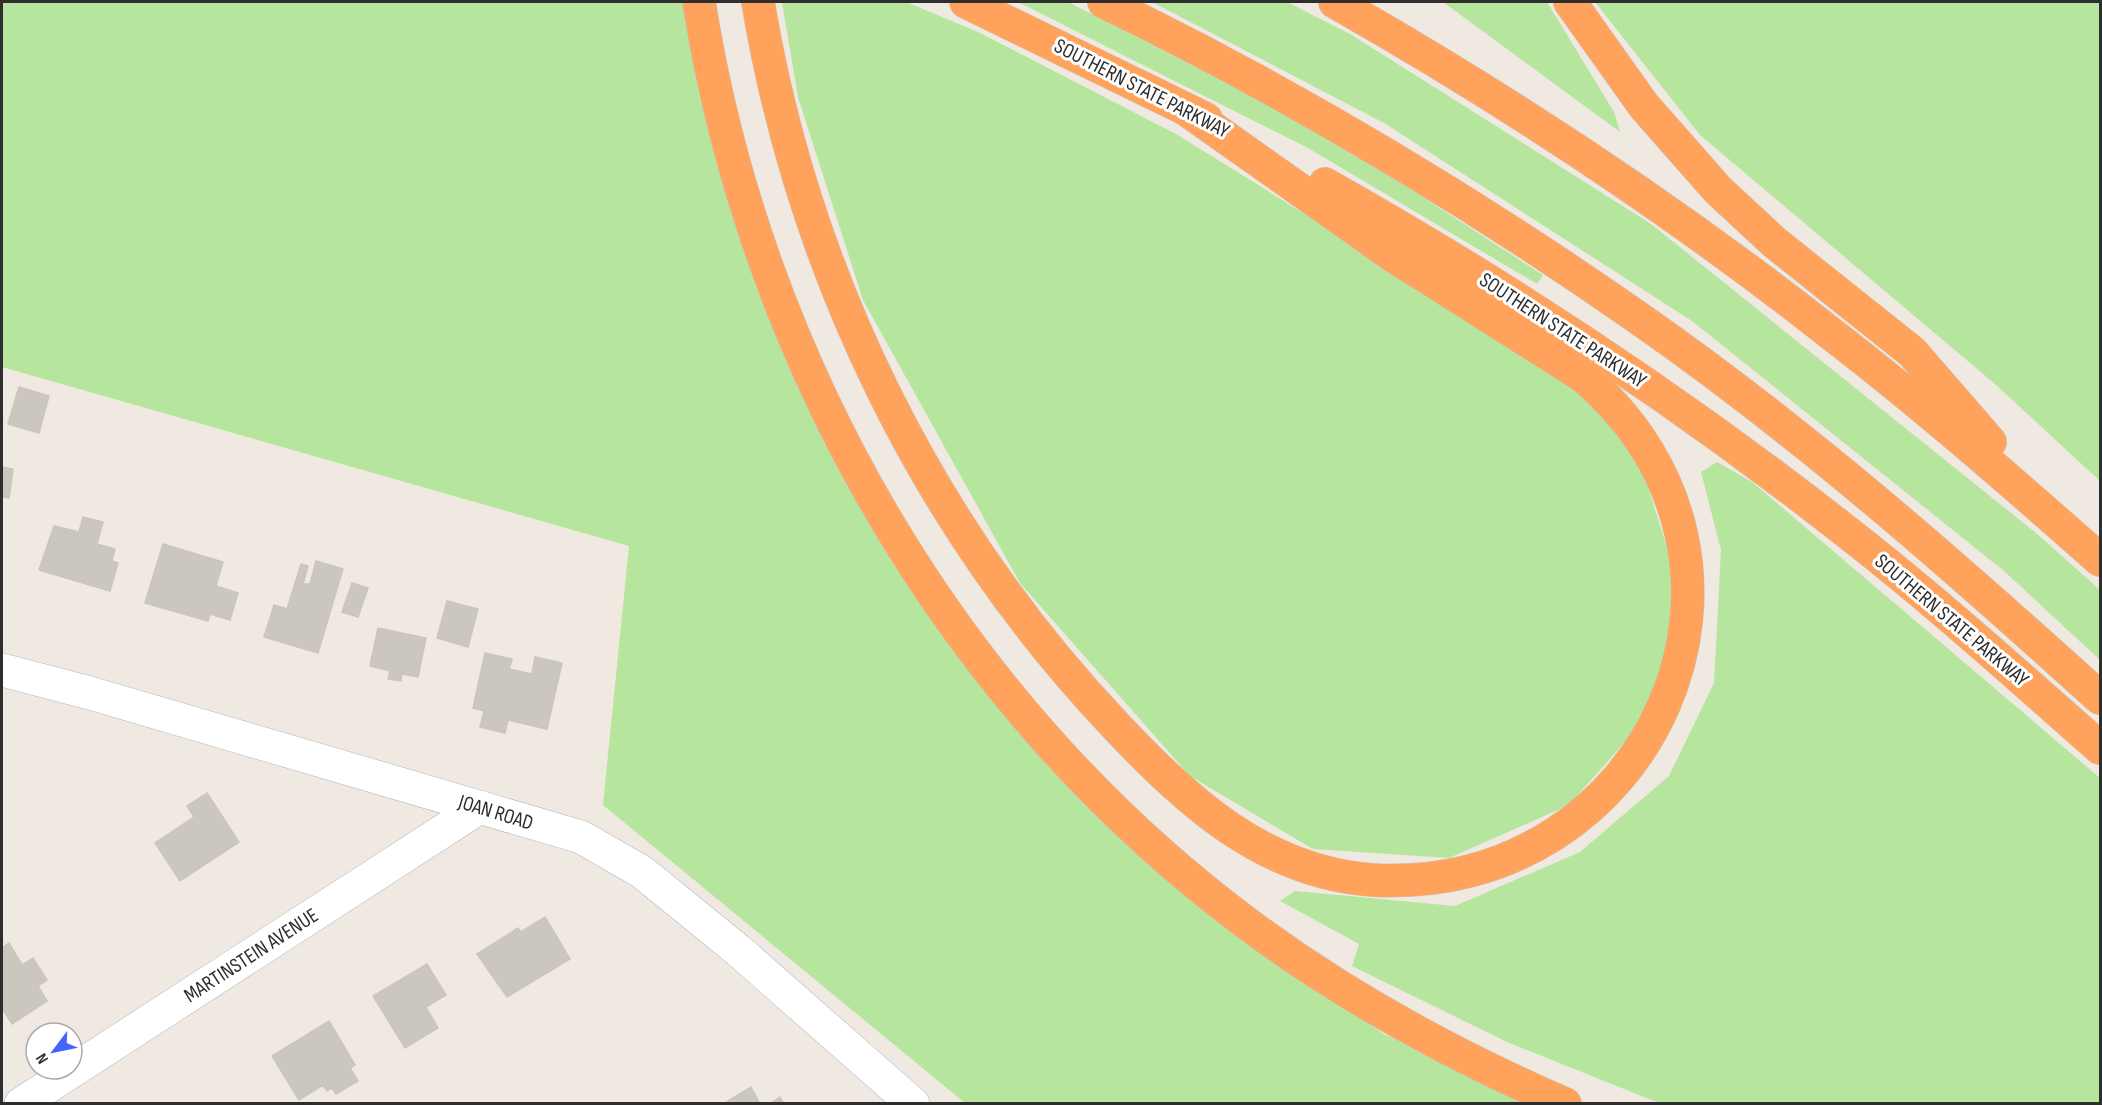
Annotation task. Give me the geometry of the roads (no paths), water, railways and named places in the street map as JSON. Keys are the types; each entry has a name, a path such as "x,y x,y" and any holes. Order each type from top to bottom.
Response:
{"highway":[{"path":"699,2 722,117 749,216 783,314 848,452 882,512 944,610 984,662 1059,753 1103,799 1169,861 1246,923 1367,1004 1465,1058 1565,1104"},
{"name":"SOUTHERN STATE PARKWAY","path":"966,2 1187,110 1436,249 1583,342 1783,482 1908,580 2100,748"},
{"name":"SOUTHERN STATE PARKWAY","path":"1104,2 1205,52 1348,133 1500,226 1638,318 1868,495 1984,593 2100,698"},
{"path":"1335,2 1525,116 1629,185 1732,258 1923,407 2100,560"},
{"path":"1570,2 1644,106 1695,166 1774,242 1911,352 2073,536"},
{"path":"760,16 791,150 812,223 832,277 882,389 939,494 970,543 1074,681 1143,755 1204,812 1235,834 1300,864 1334,874 1371,880 1406,880 1473,870 1505,859 1536,844 1567,824 1594,802 1641,748 1672,687 1683,653 1688,617 1689,585 1680,525 1660,471 1631,423 1608,397 1583,376 1392,255 1187,110"}],"street":[{"name":"JOAN ROAD","path":"2,670 90,693 581,837 642,872 739,951 913,1104"},
{"name":"MARTINSTEIN AVENUE","path":"21,1104 480,807"}]}
